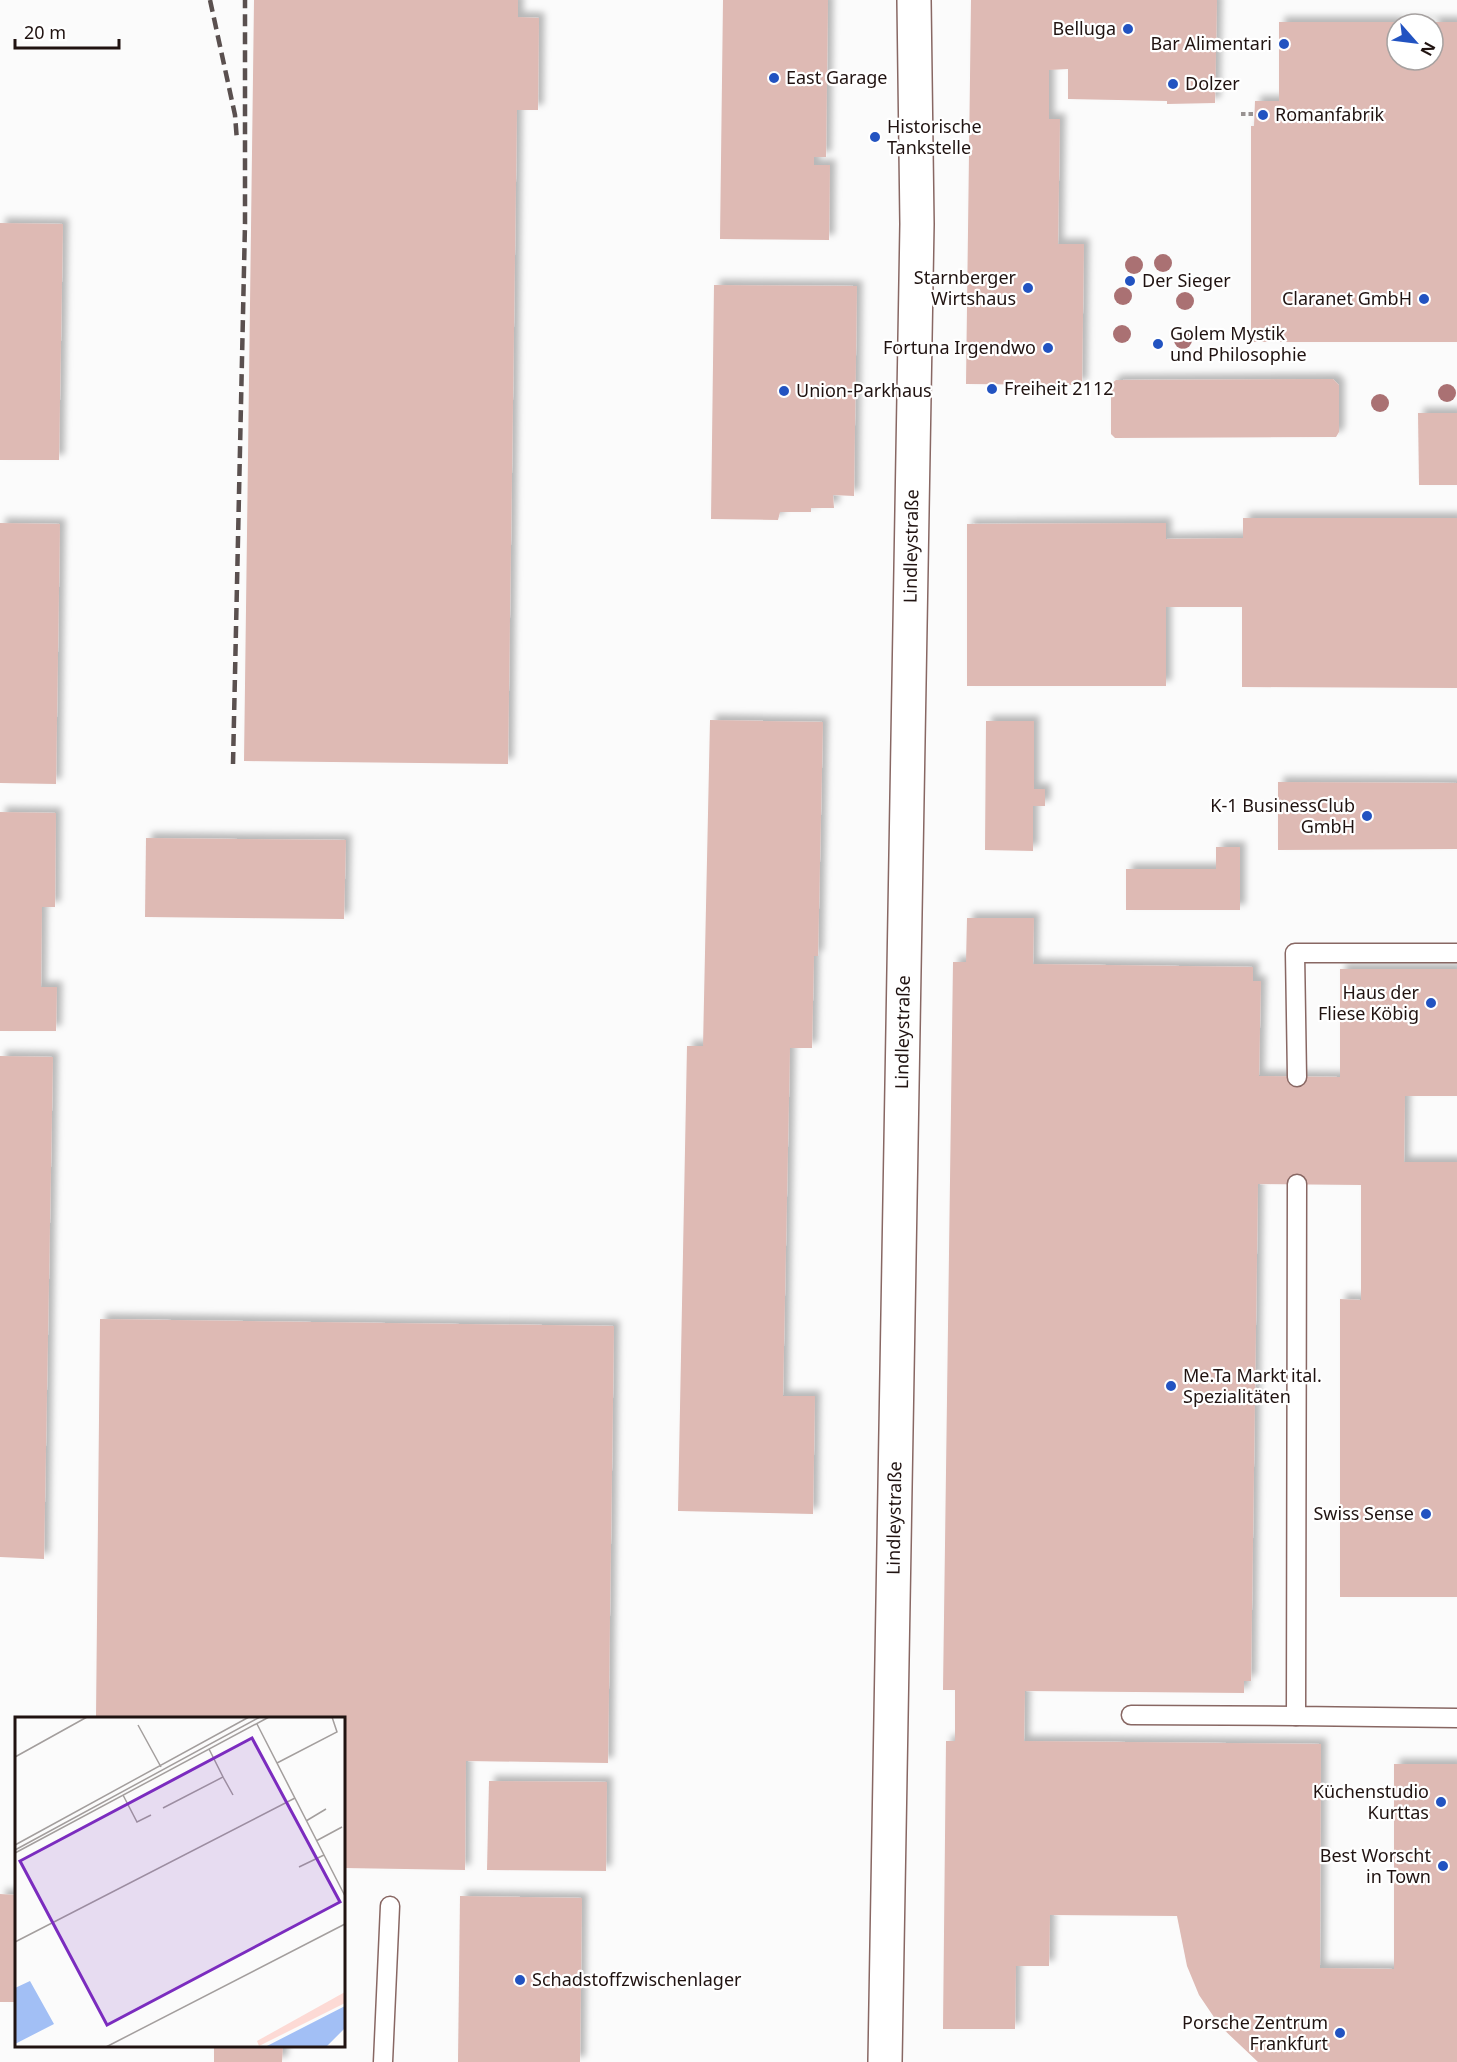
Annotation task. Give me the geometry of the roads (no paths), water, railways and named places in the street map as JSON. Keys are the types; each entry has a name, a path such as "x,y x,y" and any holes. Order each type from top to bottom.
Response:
{"street":[{"name":"Lindleystraße","path":"885,2062 917,236 915,0"}],"lane":[{"path":"1297,1077 1295,953 1457,953"},
{"path":"1296,1716 1297,1184"},
{"path":"1131,1715 1457,1718"},
{"path":"383,2062 390,1906"}],"railway":[{"path":"210,0 235,115 237,141"},
{"path":"233,764 245,224 245,0"}],"place":[{"name":"Belluga","path":"1128,29"},
{"name":"Bar Alimentari","path":"1284,44"},
{"name":"East Garage","path":"774,78"},
{"name":"Dolzer","path":"1173,84"},
{"name":"Romanfabrik","path":"1263,115"},
{"name":"Historische Tankstelle","path":"875,137"},
{"name":"Der Sieger","path":"1130,281"},
{"name":"Starnberger Wirtshaus","path":"1028,288"},
{"name":"Claranet GmbH","path":"1424,299"},
{"name":"Golem Mystik und Philosophie","path":"1158,344"},
{"name":"Fortuna Irgendwo","path":"1048,348"},
{"name":"Freiheit 2112","path":"992,389"},
{"name":"Union-Parkhaus","path":"784,391"},
{"name":"K-1 BusinessClub GmbH","path":"1367,816"},
{"name":"Haus der Fliese Köbig","path":"1431,1003"},
{"name":"Me.Ta Markt ital. Spezialitäten","path":"1171,1386"},
{"name":"Swiss Sense","path":"1426,1514"},
{"name":"Küchenstudio Kurttas","path":"1441,1802"},
{"name":"Best Worscht in Town","path":"1443,1866"},
{"name":"Schadstoffzwischenlager","path":"520,1980"},
{"name":"Porsche Zentrum Frankfurt","path":"1340,2033"}]}
